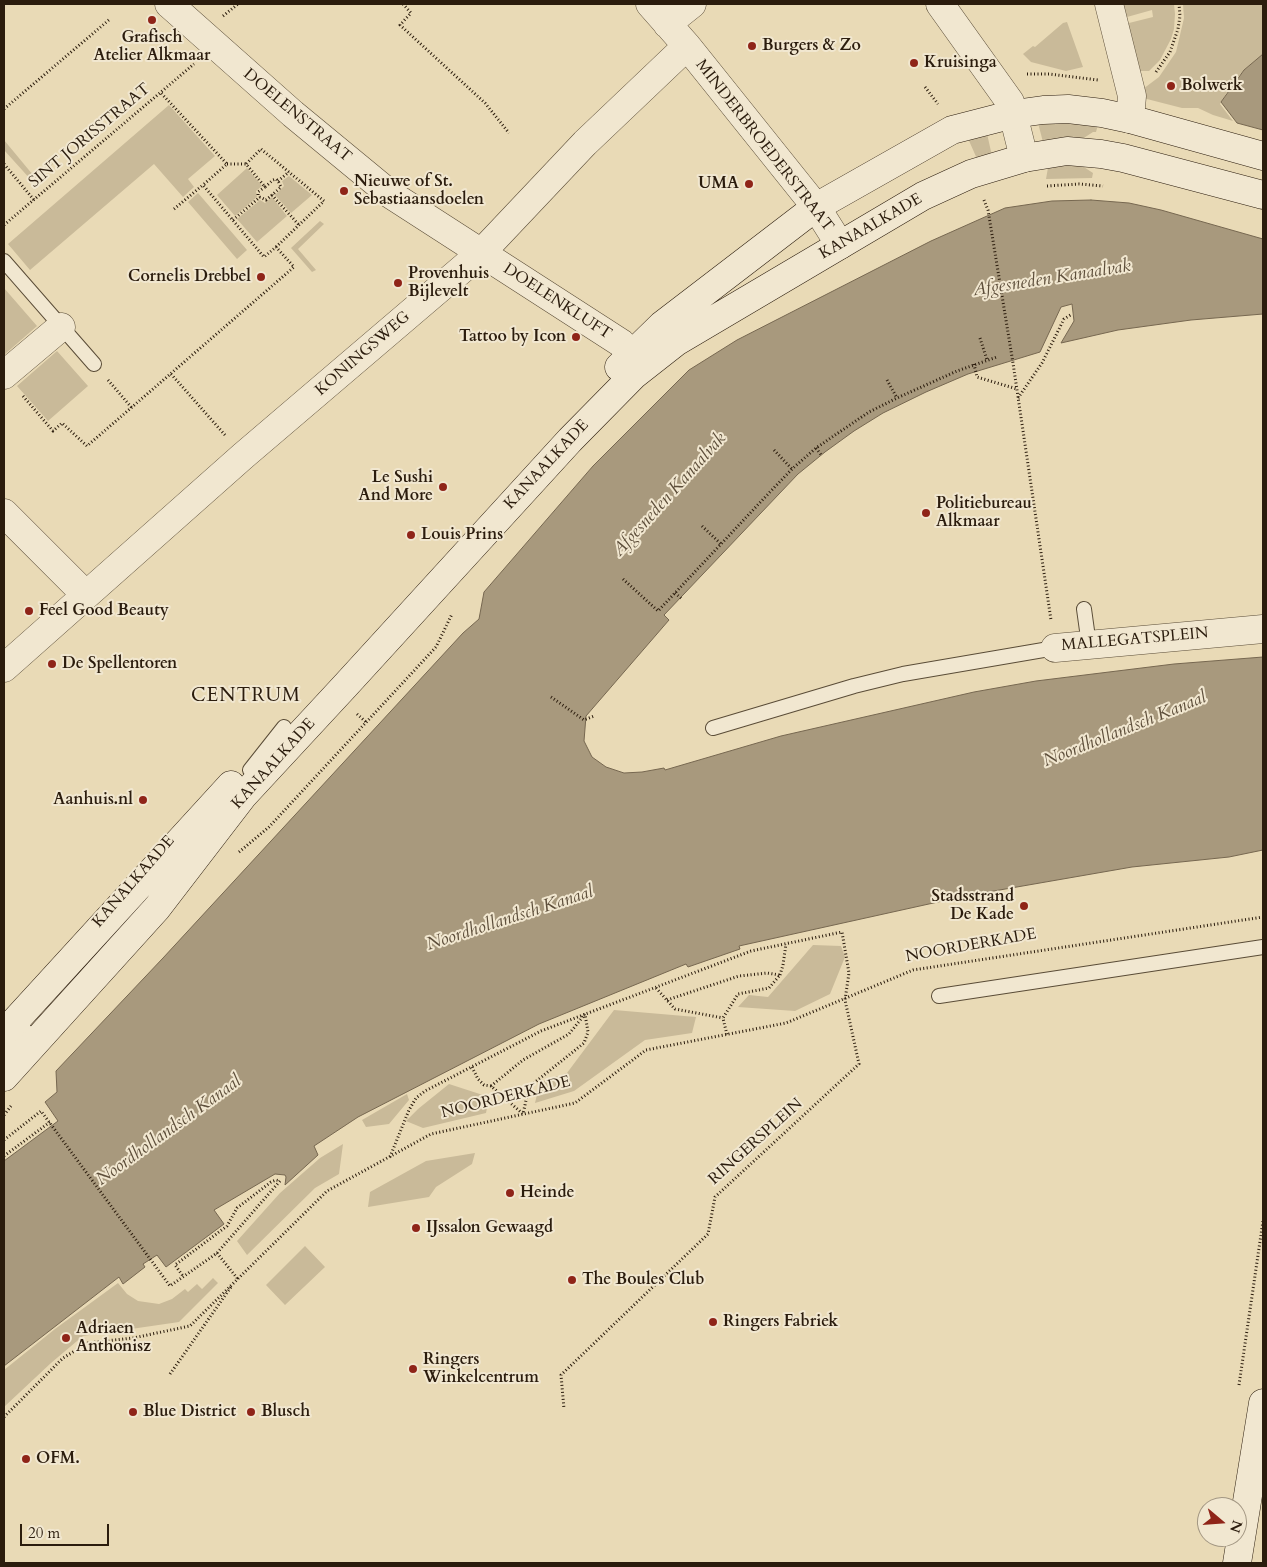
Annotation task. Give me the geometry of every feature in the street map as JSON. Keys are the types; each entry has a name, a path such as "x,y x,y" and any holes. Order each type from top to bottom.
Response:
{"street":[{"name":"DOELENSTRAAT","path":"169,4 293,114 390,194 481,253"},
{"path":"687,46 658,14 692,4"},
{"path":"940,4 1010,102 1024,158"},
{"path":"1109,4 1132,96 1130,119"},
{"name":"MINDERBROEDERSTRAAT","path":"687,46 816,207 840,246"},
{"name":"KONINGSWEG","path":"4,668 85,594 243,456 481,253 585,143 687,46"},
{"name":"KANAALKADE","path":"4,1033 631,354 662,325 816,207 952,130 1014,114 1043,110 1068,109 1130,119 1263,156"},
{"name":"KANAALKADE","path":"10,1088 157,908 242,796 570,440 634,375 676,342 923,196 971,174 1024,158 1067,151 1101,154 1123,158 1259,194"},
{"name":"DOELENKLUFT","path":"481,253 621,343 631,354"},
{"path":"11,383 61,327"},
{"path":"4,513 85,594"},
{"name":"MALLEGATSPLEIN","path":"1055,648 1263,629"},
{"path":"1237,1563 1263,1403"}],"lane":[{"path":"4,261 94,364"},
{"path":"1084,609 1090,645"},
{"path":"712,728 854,686 903,674 1055,648"},
{"name":"KANALKAADE","path":"4,1054 172,868 284,728"},
{"path":"939,996 1263,948"}],"path":[{"path":"403,4 411,13 400,25 485,104 509,133"},
{"path":"1128,84 1152,75 1170,52 1178,29 1179,4"},
{"path":"4,109 110,19"},
{"name":"SINT JORISSTRAAT","path":"4,225 215,46"},
{"path":"161,93 227,164"},
{"path":"174,209 227,164 246,164 261,149 324,201 264,256 203,185"},
{"path":"4,164 34,200"},
{"path":"246,164 265,186"},
{"path":"278,181 289,172"},
{"path":"276,179 281,184 281,187 266,200 258,195 258,192 265,186 276,179"},
{"path":"1040,186 1079,184 1107,187"},
{"path":"272,195 299,225"},
{"path":"233,220 260,197"},
{"path":"976,204 993,198"},
{"name":"MALLEGATSPLEIN","path":"984,200 988,210 1013,362 1055,648"},
{"path":"11,383 53,431 62,422 87,446 294,267 276,247"},
{"path":"1017,398 1042,363 1064,319 1072,314"},
{"path":"980,338 987,360"},
{"path":"623,579 658,610 792,469 816,448 869,412 896,398 974,364 998,357"},
{"path":"94,364 132,408"},
{"path":"974,364 977,377 1017,389"},
{"path":"171,374 243,456"},
{"path":"887,380 896,398"},
{"path":"816,448 822,456"},
{"path":"774,450 792,469"},
{"path":"702,526 721,544"},
{"path":"676,593 682,599"},
{"path":"232,857 269,827 436,647 456,608"},
{"path":"551,697 584,720 594,716"},
{"name":"NOORDERKADE","path":"4,1417 63,1358 88,1343 133,1338 190,1326 327,1191 431,1134 575,1103 646,1050 786,1023 913,970 1263,917"},
{"path":"390,1157 409,1110 416,1098 425,1091 540,1031 751,951 842,932 849,973 845,1000"},
{"path":"727,1035 723,1018 738,994 769,988 780,975 786,944"},
{"path":"666,1000 739,976 767,973 780,975"},
{"path":"656,988 676,1009 723,1018"},
{"name":"RINGERSPLEIN","path":"564,1409 561,1375 708,1234 715,1197 859,1064 845,1000"},
{"path":"491,1086 523,1060 569,1034 585,1014"},
{"path":"523,1114 528,1087 584,1043 588,1032 585,1014"},
{"path":"472,1067 478,1079 484,1085 491,1086 523,1114"},
{"path":"4,1115 10,1088"},
{"path":"4,1140 41,1111 170,1286 216,1253 280,1181 271,1182 237,1208 227,1226 174,1265 183,1276"},
{"path":"4,1156 50,1122"},
{"path":"1241,1374 1263,1221"},
{"path":"170,1374 237,1278 216,1253"}],"shaded area":[{"path":"1122,4 1174,4 1174,29 1171,39 1160,60 1149,71 1138,71 1127,25 1153,17 1152,10 1127,17 1125,16"},
{"path":"1183,4 1263,4 1263,54 1244,70 1232,84 1220,104 1233,121 1198,108 1182,108 1143,98 1143,89 1159,77 1176,52 1184,18"},
{"path":"1067,22 1083,67 1066,71 1031,62 1023,54 1033,46 1035,47 1063,23"},
{"path":"169,105 215,156 188,179 194,187 183,197 154,164 30,270 8,244"},
{"path":"1099,121 1096,132 1073,145 1043,142 1038,123"},
{"path":"986,129 992,156 978,161 966,134"},
{"path":"4,140 33,175 50,161 53,164 32,181 4,150"},
{"path":"1073,160 1093,173 1092,178 1046,179 1049,162"},
{"path":"247,168 262,186 256,191 257,197 235,216 217,195"},
{"path":"289,176 312,195 291,213 275,195 284,186 282,181"},
{"path":"198,193 247,250 237,259 188,202"},
{"path":"272,197 287,216 257,242 237,219 260,200 265,203"},
{"path":"320,221 324,224 298,249 316,270 312,272 291,248"},
{"path":"4,288 37,326 4,355"},
{"path":"57,351 88,386 48,421 17,386"},
{"path":"813,945 841,946 845,957 830,994 795,1011 738,1007 749,995 768,997"},
{"path":"614,1010 696,1017 692,1033 645,1040 574,1091 535,1103 540,1082 567,1073"},
{"path":"449,1084 489,1097 486,1113 423,1128 406,1121 418,1109"},
{"path":"407,1094 409,1100 389,1124 366,1127 362,1120"},
{"path":"343,1144 339,1174 315,1188 247,1255 237,1241 280,1193 320,1158"},
{"path":"475,1153 472,1164 436,1187 429,1197 368,1207 370,1192 426,1161"},
{"path":"305,1246 325,1267 285,1305 266,1285"},
{"path":"213,1278 218,1283 179,1322 83,1336 4,1407 4,1370 55,1329 118,1283 127,1294 138,1301 159,1304 172,1299 185,1289 188,1292 197,1284 202,1289"}],"water":[{"path":"1263,54 1263,130 1237,123 1221,102 1244,70"},
{"path":"1091,200 1129,203 1161,210 1263,239 1263,314 1191,320 1118,330 1061,343 1074,321 1072,304 1061,307 1040,352 968,374 883,413 854,431 798,474 664,615 669,620 586,716 584,741 592,757 606,767 624,773 664,768 665,770 781,736 974,692 1036,681 1174,664 1263,657 1263,850 1229,857 1132,867 965,896 739,946 740,949 688,967 686,964 539,1024 358,1117 314,1146 318,1155 285,1185 285,1175 275,1174 214,1210 224,1224 166,1267 157,1255 143,1264 145,1267 123,1284 119,1277 4,1366 4,1161 58,1121 45,1102 57,1092 56,1071 463,633 479,619 484,592 593,466 689,370 737,340 931,241 1005,208 1052,201"}],"place":[{"name":"Grafisch Atelier Alkmaar","path":"152,20"},
{"name":"Burgers & Zo","path":"752,46"},
{"name":"Kruisinga","path":"914,63"},
{"name":"Bolwerk","path":"1171,86"},
{"name":"UMA","path":"749,184"},
{"name":"Nieuwe of St. Sebastiaansdoelen","path":"344,191"},
{"name":"Cornelis Drebbel","path":"261,277"},
{"name":"Provenhuis Bijlevelt","path":"398,283"},
{"name":"Tattoo by Icon","path":"576,337"},
{"name":"Le Sushi And More","path":"443,487"},
{"name":"Politiebureau Alkmaar","path":"926,513"},
{"name":"Louis Prins","path":"411,535"},
{"name":"Feel Good Beauty","path":"29,611"},
{"name":"De Spellentoren","path":"52,664"},
{"name":"Aanhuis.nl","path":"143,800"},
{"name":"Stadsstrand De Kade","path":"1024,906"},
{"name":"Heinde","path":"510,1193"},
{"name":"IJssalon Gewaagd","path":"416,1228"},
{"name":"The Boules Club","path":"572,1280"},
{"name":"Ringers Fabriek","path":"713,1322"},
{"name":"Adriaen Anthonisz","path":"66,1338"},
{"name":"Ringers Winkelcentrum","path":"413,1369"},
{"name":"Blue District","path":"133,1412"},
{"name":"Blusch","path":"251,1412"},
{"name":"OFM.","path":"26,1459"}],"district":[{"name":"CENTRUM","path":"246,697"}],"water label":[{"name":"Afgesneden Kanaalvak","path":"1052,279"},
{"name":"Afgesneden Kanaalvak","path":"670,495"},
{"name":"Noordhollandsch Kanaal","path":"1125,730"},
{"name":"Noordhollandsch Kanaal","path":"510,919"},
{"name":"Noordhollandsch Kanaal","path":"169,1131"}]}
